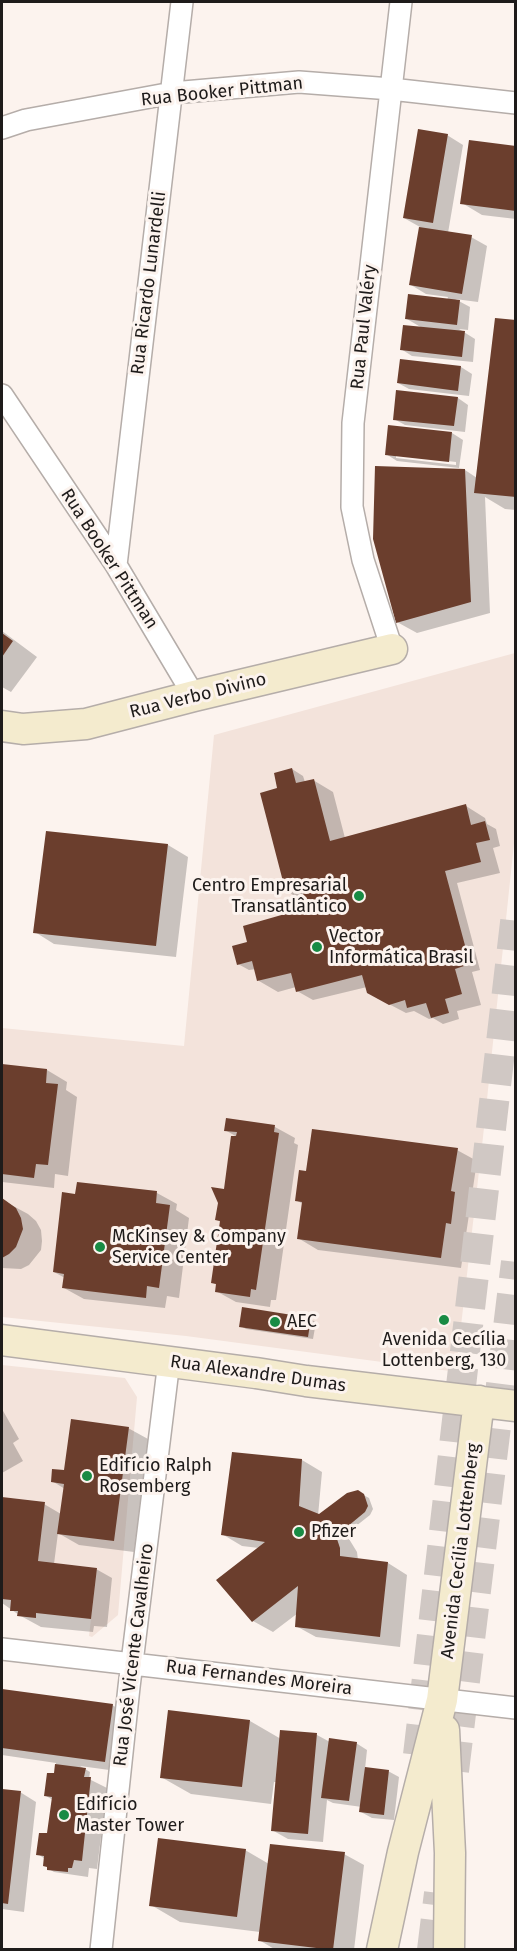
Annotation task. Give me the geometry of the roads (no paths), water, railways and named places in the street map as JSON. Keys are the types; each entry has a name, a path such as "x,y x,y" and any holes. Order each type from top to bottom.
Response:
{"street":[{"name":"Rua Ricardo Lunardelli","path":"116,565 182,2"},
{"name":"Rua Paul Valéry","path":"392,648 363,560 352,507 353,423 401,2"},
{"name":"Rua Booker Pittman","path":"2,128 26,120 172,93 299,82 391,89 516,103"},
{"name":"Rua Booker Pittman","path":"2,395 116,565 195,696"},
{"name":"Rua Verbo Divino","path":"2,726 23,729 86,724 392,648"},
{"name":"Rua Alexandre Dumas","path":"2,1340 306,1381 516,1406"},
{"name":"Rua José Vicente Cavalheiro","path":"101,1950 132,1663 169,1361"},
{"name":"Avenida Cecília Lottenberg","path":"382,1950 403,1852 442,1700 479,1401"},
{"name":"Rua Fernandes Moreira","path":"2,1649 516,1708"},
{"name":"Avenida Cecília Lottenberg","path":"442,1700 450,1853 449,1950"}],"tunnel":[{"path":"418,1755 516,914"},
{"path":"454,1771 516,1262"},
{"path":"432,1950 439,1893"}],"place":[{"name":"Centro Empresarial Transatlântico","path":"359,896"},
{"name":"Vector Informática Brasil","path":"317,947"},
{"name":"McKinsey & Company Service Center","path":"100,1247"},
{"name":"Avenida Cecília Lottenberg, 130","path":"444,1320"},
{"name":"AEC","path":"275,1322"},
{"name":"Edifício Ralph Rosemberg","path":"87,1476"},
{"name":"Pfizer","path":"299,1532"},
{"name":"Edifício Master Tower","path":"64,1815"}]}
